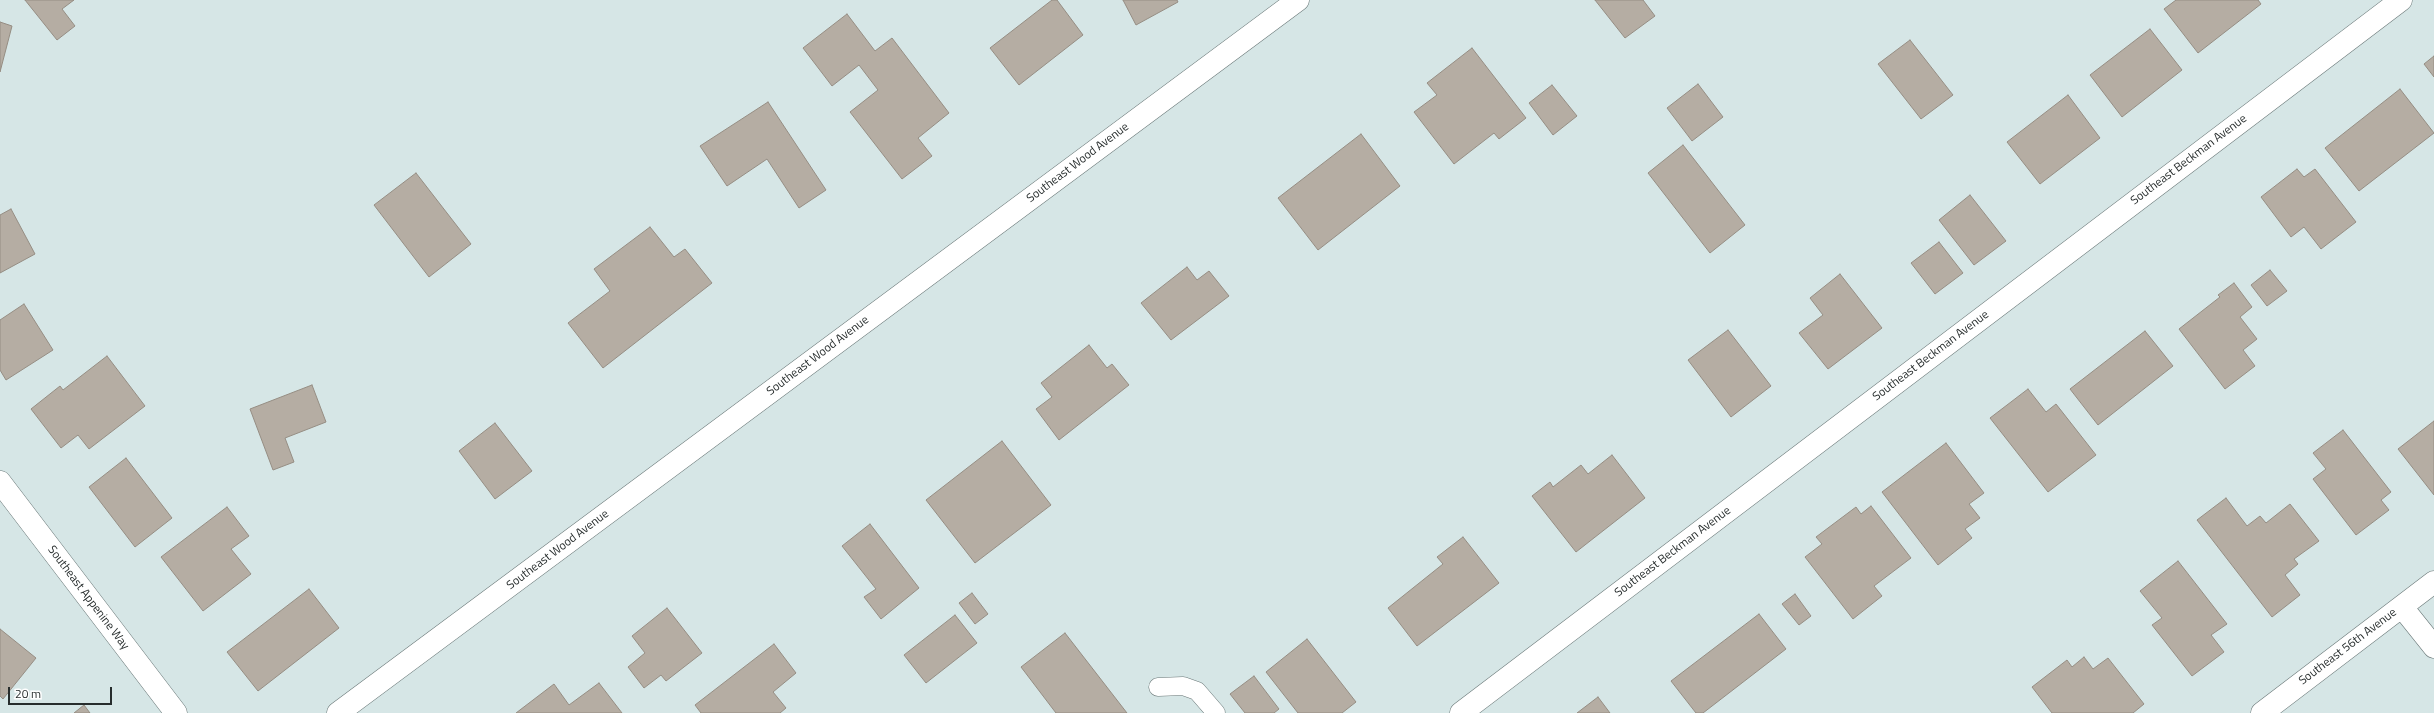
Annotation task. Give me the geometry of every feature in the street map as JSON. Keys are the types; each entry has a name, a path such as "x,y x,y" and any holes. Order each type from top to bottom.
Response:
{"street":[{"name":"Southeast Wood Avenue","path":"338,713 1298,0"},
{"name":"Southeast Beckman Avenue","path":"1461,713 2401,0"},
{"name":"Southeast Appenine Way","path":"0,482 176,713"},
{"name":"Southeast 56th Avenue","path":"2262,713 2434,582"},
{"path":"2402,607 2434,647"}],"lane":[{"path":"1158,687 1183,686 1198,691 1216,713"}],"building":[{"path":"25,0 74,0 62,9 75,26 57,40"},
{"path":"1052,0 1057,0 1083,35 1019,85 990,48"},
{"path":"1123,0 1177,0 1178,2 1136,25"},
{"path":"1595,0 1643,0 1655,16 1625,38"},
{"path":"2176,0 2258,0 2261,4 2198,53 2164,9"},
{"path":"847,14 875,51 892,38 949,113 918,138 932,156 902,179 850,112 878,90 859,65 832,86 803,48"},
{"path":"0,22 12,26 0,72"},
{"path":"2150,29 2182,70 2122,117 2090,75"},
{"path":"1910,40 1953,95 1921,119 1878,64"},
{"path":"1472,48 1526,118 1499,139 1494,133 1454,164 1414,112 1437,95 1427,83"},
{"path":"2434,56 2434,77 2424,64"},
{"path":"1698,84 1723,117 1692,141 1667,108"},
{"path":"1552,85 1577,116 1553,135 1529,103"},
{"path":"2400,89 2434,133 2359,191 2325,148"},
{"path":"2068,95 2100,138 2040,184 2007,142"},
{"path":"768,102 826,190 799,208 767,159 727,186 700,146"},
{"path":"1361,134 1400,186 1318,250 1278,198"},
{"path":"1683,145 1745,225 1710,253 1648,173"},
{"path":"2297,169 2304,177 2315,169 2356,222 2321,249 2304,227 2291,237 2261,197"},
{"path":"416,173 471,244 429,277 374,205"},
{"path":"1970,195 2006,241 1974,265 1939,220"},
{"path":"11,209 35,254 0,273 0,215"},
{"path":"650,227 674,257 685,249 712,283 603,368 568,323 610,291 594,269"},
{"path":"1939,242 1963,273 1935,294 1911,263"},
{"path":"1187,267 1197,280 1209,271 1229,296 1171,340 1141,303"},
{"path":"2270,270 2287,291 2267,306 2251,285"},
{"path":"1840,274 1882,328 1828,369 1799,333 1823,315 1810,298"},
{"path":"2234,283 2252,307 2240,317 2257,339 2243,350 2255,366 2225,389 2179,329 2220,297 2218,295"},
{"path":"24,304 53,350 6,380 0,370 0,320"},
{"path":"1728,330 1771,386 1731,417 1688,360"},
{"path":"2145,331 2173,366 2098,425 2070,389"},
{"path":"1089,345 1107,368 1112,364 1129,385 1059,440 1036,409 1052,397 1041,383"},
{"path":"107,356 145,406 89,449 78,435 61,448 31,409 60,386 63,390"},
{"path":"312,385 326,422 285,438 294,462 273,470 250,409"},
{"path":"2028,389 2046,412 2056,404 2096,455 2048,492 1990,418"},
{"path":"2434,421 2434,495 2398,449"},
{"path":"495,423 532,471 495,499 459,451"},
{"path":"2343,430 2391,492 2381,500 2389,510 2356,535 2313,479 2326,469 2313,453"},
{"path":"1002,441 1051,505 975,563 926,500"},
{"path":"1946,443 1984,493 1969,504 1980,518 1965,529 1972,538 1938,565 1882,492"},
{"path":"1612,455 1645,498 1576,552 1532,496 1550,482 1553,487 1581,465 1588,474"},
{"path":"126,458 172,518 135,547 89,487"},
{"path":"2226,498 2247,526 2260,516 2266,523 2290,504 2319,541 2294,559 2298,564 2285,575 2300,595 2272,617 2197,520"},
{"path":"1871,506 1911,558 1874,586 1882,596 1853,619 1805,557 1822,544 1816,537 1856,507 1861,514"},
{"path":"227,507 249,536 231,549 251,574 203,611 161,557"},
{"path":"870,524 919,588 881,619 864,597 876,589 842,546"},
{"path":"1463,537 1499,583 1417,646 1388,608 1443,564 1437,557"},
{"path":"2178,561 2227,624 2211,635 2224,652 2192,676 2152,625 2162,618 2140,591"},
{"path":"309,589 339,628 258,691 227,652"},
{"path":"972,593 988,614 975,624 959,603"},
{"path":"1795,594 1811,616 1799,625 1782,604"},
{"path":"667,608 702,653 666,681 661,675 644,688 628,667 645,653 632,636"},
{"path":"1759,614 1786,649 1703,713 1696,713 1671,681"},
{"path":"955,615 977,643 926,683 904,655"},
{"path":"0,629 36,658 3,699 0,696"},
{"path":"1065,633 1127,713 1056,713 1021,667"},
{"path":"1307,639 1356,702 1342,713 1298,713 1266,672"},
{"path":"774,644 796,673 773,692 786,708 780,713 701,713 695,705"},
{"path":"2084,657 2093,669 2108,658 2144,704 2133,713 2052,713 2032,687 2067,660 2072,667"},
{"path":"1254,676 1279,709 1274,713 1245,713 1230,694"},
{"path":"599,683 622,713 516,713 554,684 569,705"},
{"path":"1598,697 1610,713 1577,713"},
{"path":"84,705 90,713 74,713"}]}
